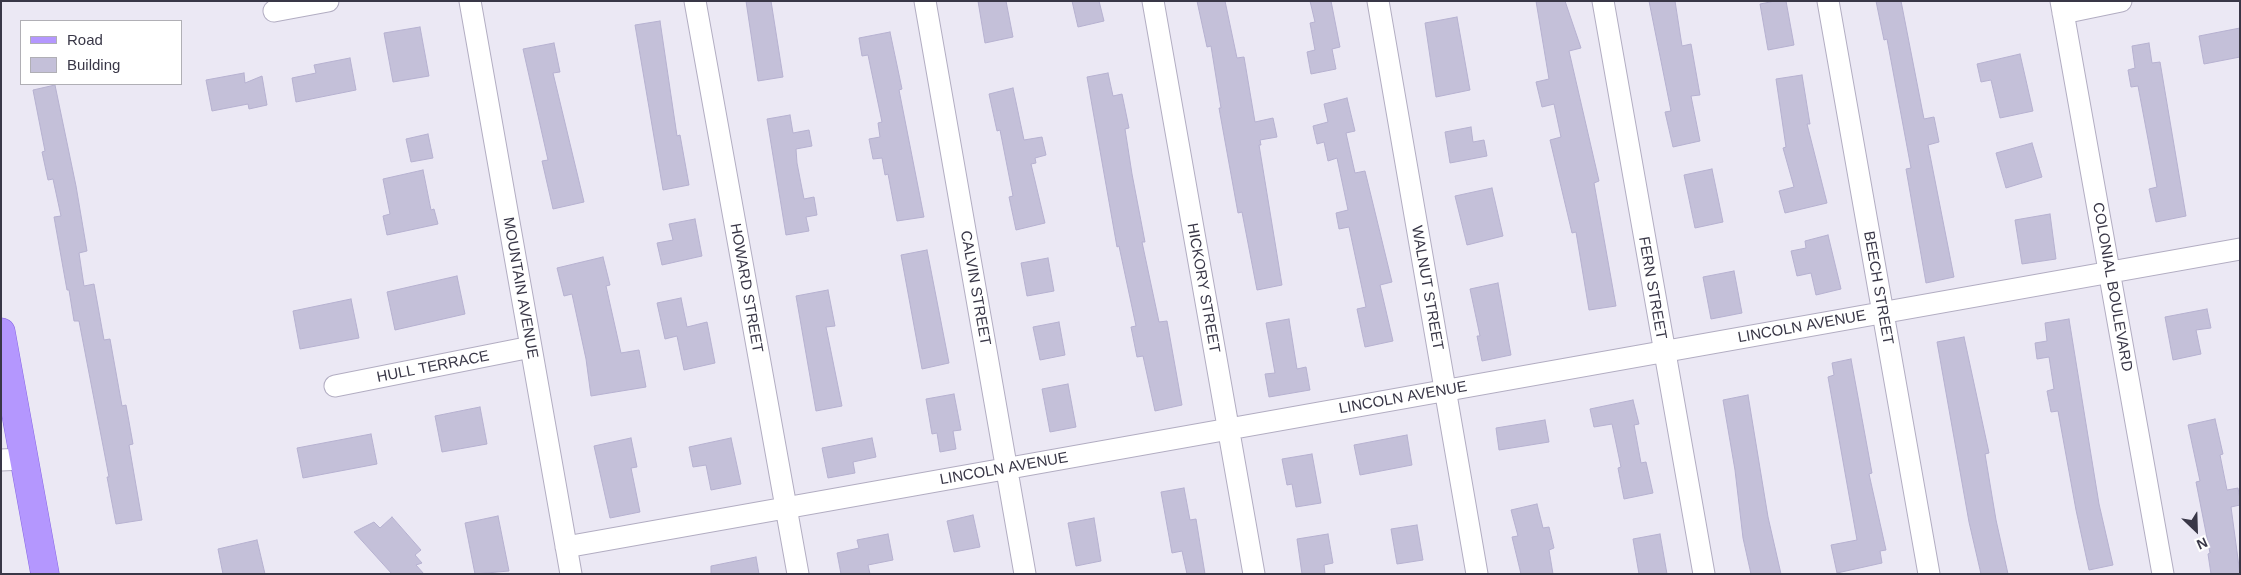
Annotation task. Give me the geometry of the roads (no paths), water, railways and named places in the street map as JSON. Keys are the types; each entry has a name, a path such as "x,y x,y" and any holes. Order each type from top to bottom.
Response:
{"main road":[{"path":"1,332 13,460 45,574"}],"street":[{"path":"274,10 328,1"},
{"name":"MOUNTAIN AVENUE","path":"470,1 571,574"},
{"name":"HOWARD STREET","path":"695,1 798,574"},
{"name":"CALVIN STREET","path":"925,1 1025,574"},
{"name":"HICKORY STREET","path":"1153,1 1254,574"},
{"name":"WALNUT STREET","path":"1378,1 1478,574"},
{"name":"FERN STREET","path":"1603,1 1704,574"},
{"name":"BEECH STREET","path":"1828,1 1929,574"},
{"path":"2062,7 2122,1"},
{"name":"COLONIAL BOULEVARD","path":"2062,7 2163,574"},
{"name":"LINCOLN AVENUE","path":"566,547 2240,249"},
{"name":"HULL TERRACE","path":"335,386 530,348"}]}
